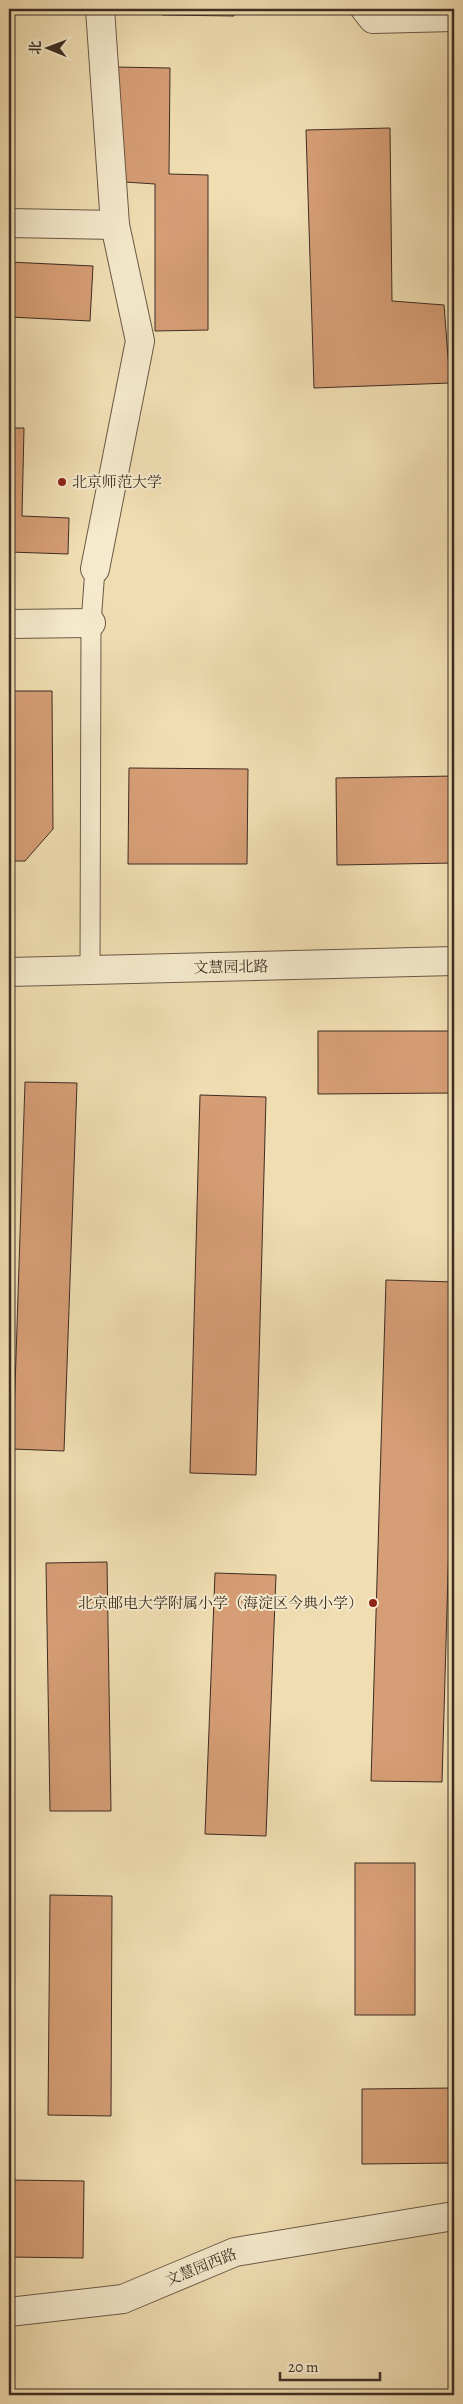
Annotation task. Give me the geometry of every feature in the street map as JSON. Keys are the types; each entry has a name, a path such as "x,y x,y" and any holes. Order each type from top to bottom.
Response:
{"street":[{"path":"95,569 140,341 115,225 100,9"},
{"path":"365,9 373,18 454,17"},
{"path":"9,223 115,225"},
{"path":"9,624 91,623"},
{"name":"文慧园北路","path":"9,972 454,961"},
{"name":"文慧园西路","path":"9,2312 123,2300 235,2252 454,2216"}],"lane":[{"path":"90,970 91,623 95,569"}],"building":[{"path":"9,9 37,9 37,13 9,13"},
{"path":"163,9 234,9 234,16 162,15"},
{"path":"114,67 170,68 169,174 208,175 208,330 155,331 155,184 125,182"},
{"path":"390,128 392,301 444,305 450,383 314,388 306,130"},
{"path":"9,262 93,266 90,321 9,317"},
{"path":"9,428 24,428 22,516 69,518 68,554 9,552"},
{"path":"9,691 52,691 53,829 25,861 9,861"},
{"path":"129,768 248,769 247,864 128,864"},
{"path":"454,776 454,863 337,865 336,778"},
{"path":"318,1031 454,1031 454,1093 318,1094"},
{"path":"25,1082 77,1083 64,1451 13,1449"},
{"path":"200,1095 266,1097 256,1475 190,1473"},
{"path":"386,1280 454,1282 454,1366 442,1782 371,1781"},
{"path":"107,1562 111,1811 50,1811 46,1563"},
{"path":"215,1573 276,1575 266,1836 205,1834"},
{"path":"355,1863 415,1863 415,2015 355,2015"},
{"path":"50,1895 112,1896 111,2116 48,2115"},
{"path":"454,2088 454,2163 362,2164 362,2089"},
{"path":"9,2180 84,2181 83,2258 9,2257"}],"place":[{"name":"北京师范大学","path":"62,482"},
{"name":"北京邮电大学附属小学（海淀区今典小学）","path":"373,1603"}]}
